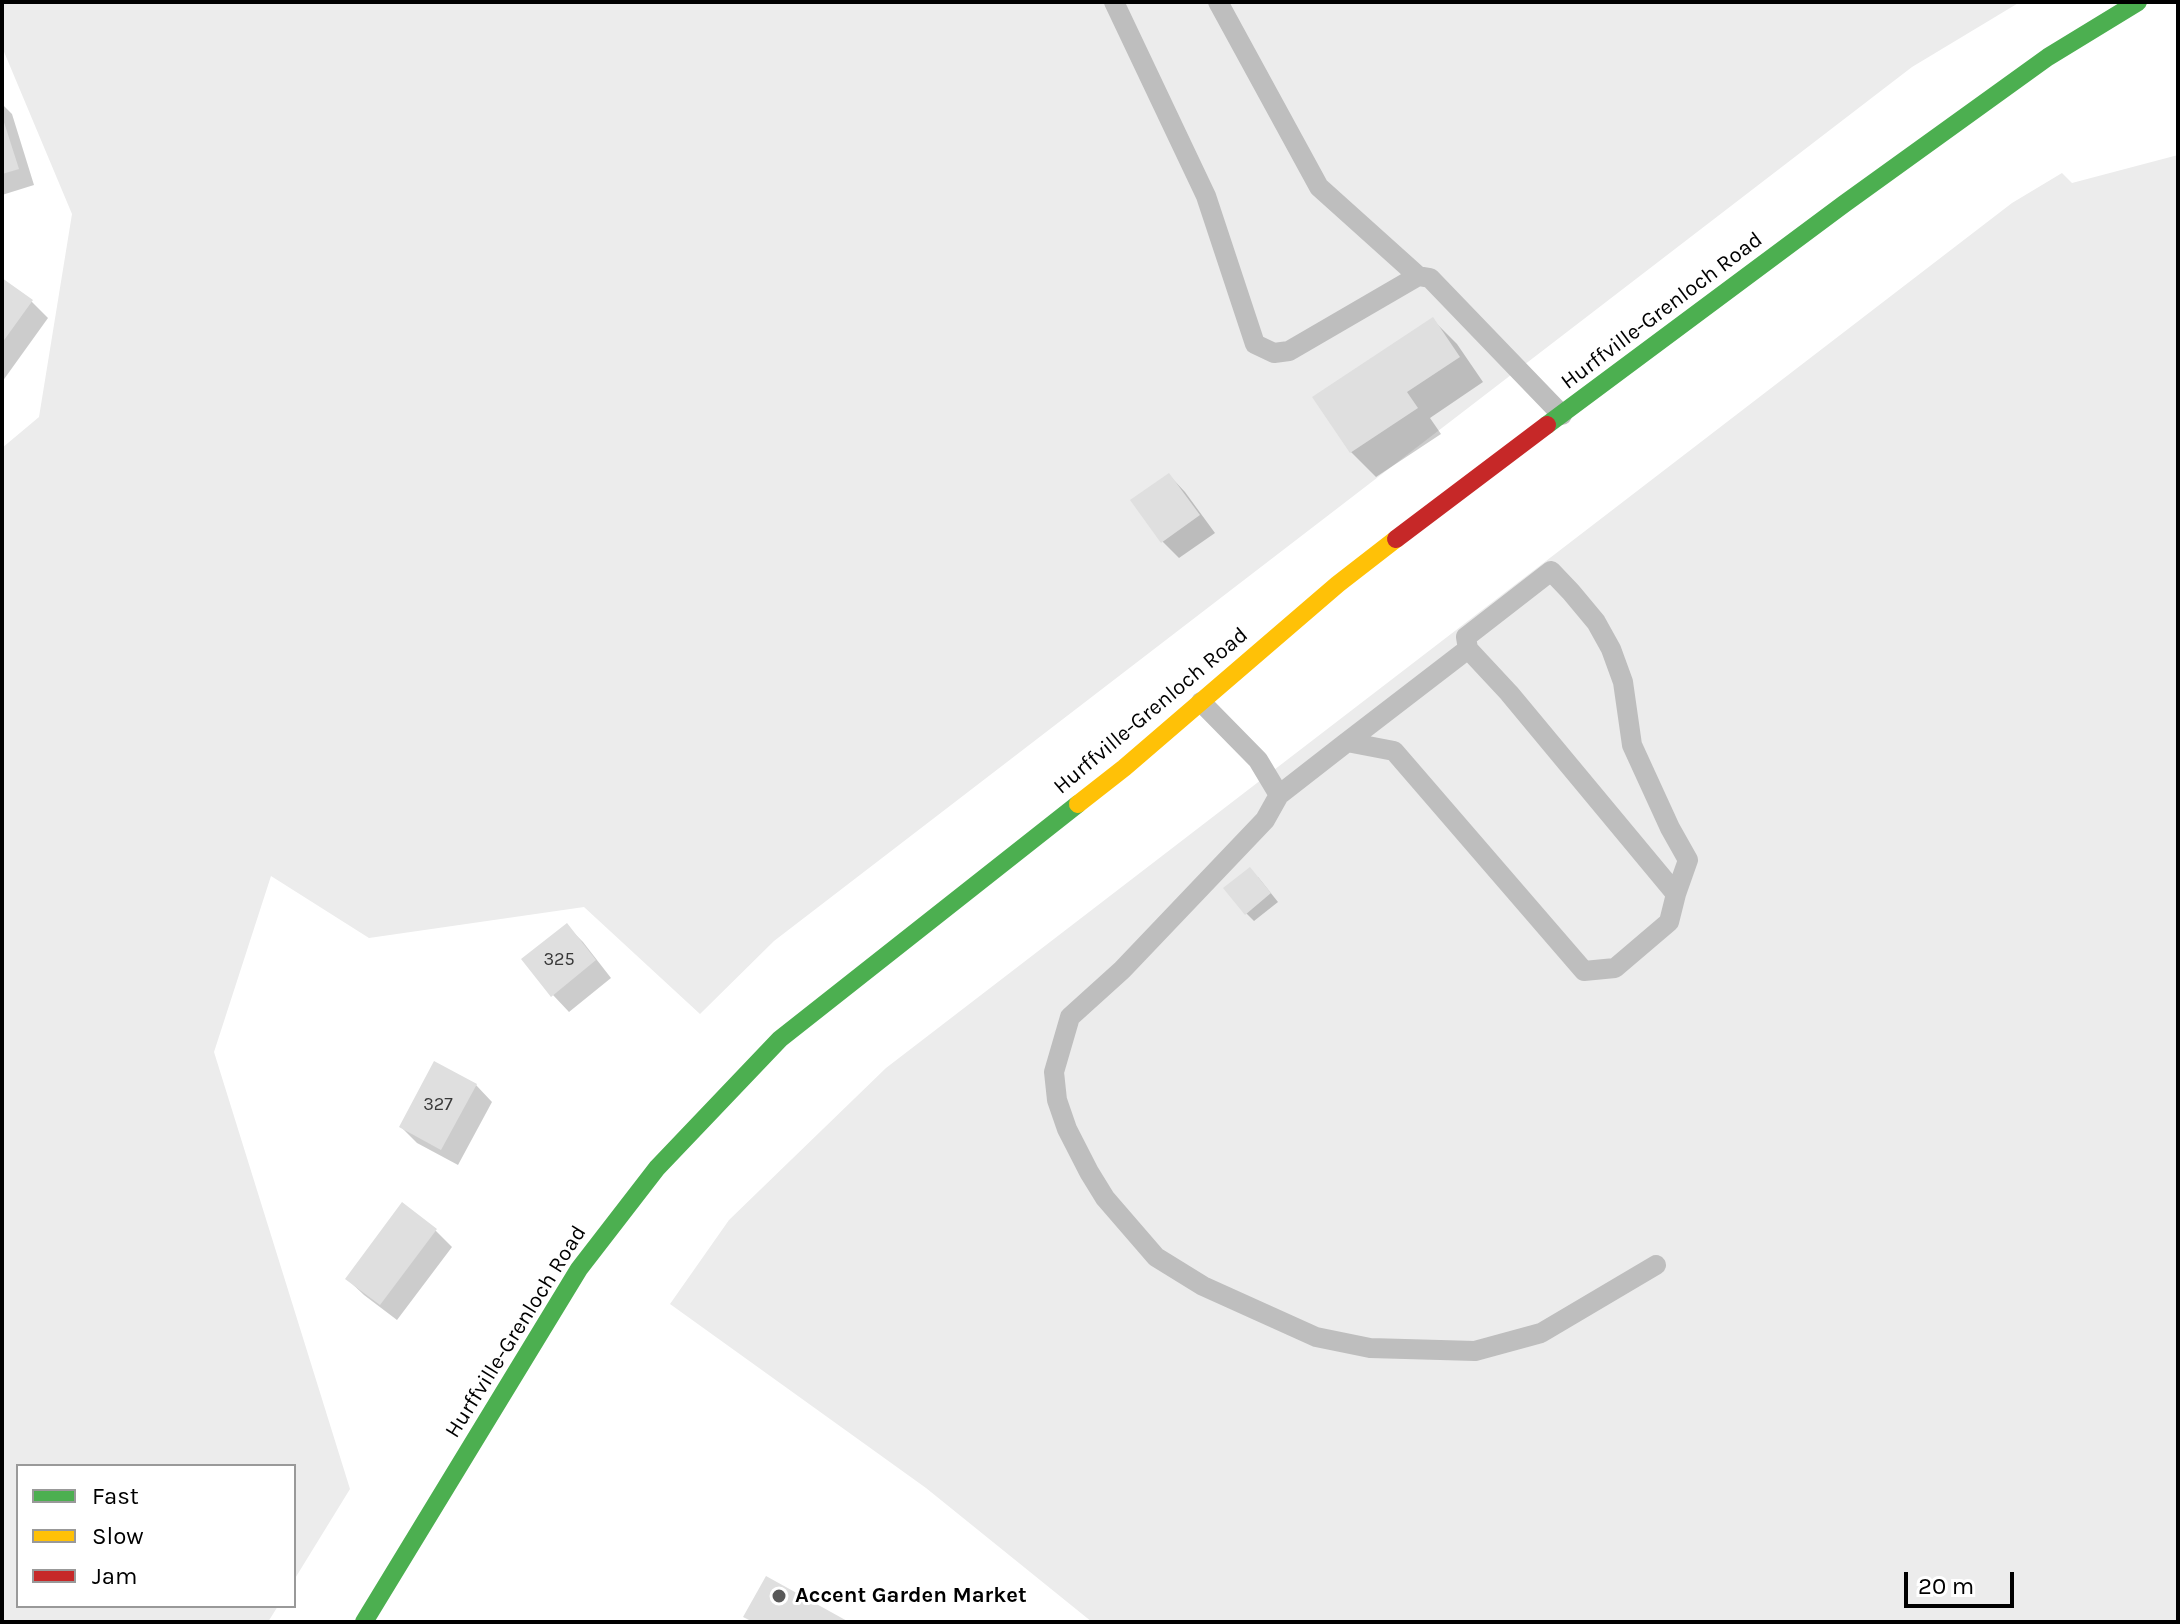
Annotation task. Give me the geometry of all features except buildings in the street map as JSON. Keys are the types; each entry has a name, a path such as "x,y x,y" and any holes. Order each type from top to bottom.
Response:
{"main road":[{"name":"Hurffville-Grenloch Road","path":"364,1622 579,1269 657,1168 780,1039 1112,778 1338,584 1844,204 2048,57 2138,2"}],"lane":[{"path":"1114,2 1206,196 1255,344 1274,353 1289,351 1418,276"},
{"path":"1218,2 1319,187 1418,276 1430,278 1562,415"},
{"path":"1347,742 1394,751 1584,971 1615,968 1669,922 1688,860 1632,745 1623,682 1611,649 1596,622 1551,571 1466,637 1468,649 1509,693 1676,894"},
{"path":"1468,649 1279,795 1265,820 1122,970 1070,1017 1054,1072 1057,1100 1067,1129 1105,1198 1156,1257 1203,1286 1316,1337 1370,1348 1475,1351 1541,1333 1656,1265"},
{"path":"1201,702 1258,760 1279,795"}],"shaded area":[{"path":"2,2 2020,2 1912,67 774,941 700,1014 584,907 369,938 271,876 214,1052 350,1489 296,1577 296,1464 16,1464 16,1608 277,1608 268,1622 2,1622 2,448 39,417 72,214 2,47"},
{"path":"2178,155 2178,1622 1092,1622 926,1488 670,1304 729,1220 886,1068 2012,203 2062,173 2072,183"}],"traffic: fast":[{"path":"1547,425 2048,57 2138,2"},
{"path":"364,1622 579,1269 657,1168 780,1039 1078,804"}],"traffic: slow":[{"path":"1078,804 1338,584 1396,539"}],"traffic: jam":[{"path":"1396,539 1547,425"}],"place":[{"name":"Accent Garden Market","path":"779,1596"}]}
